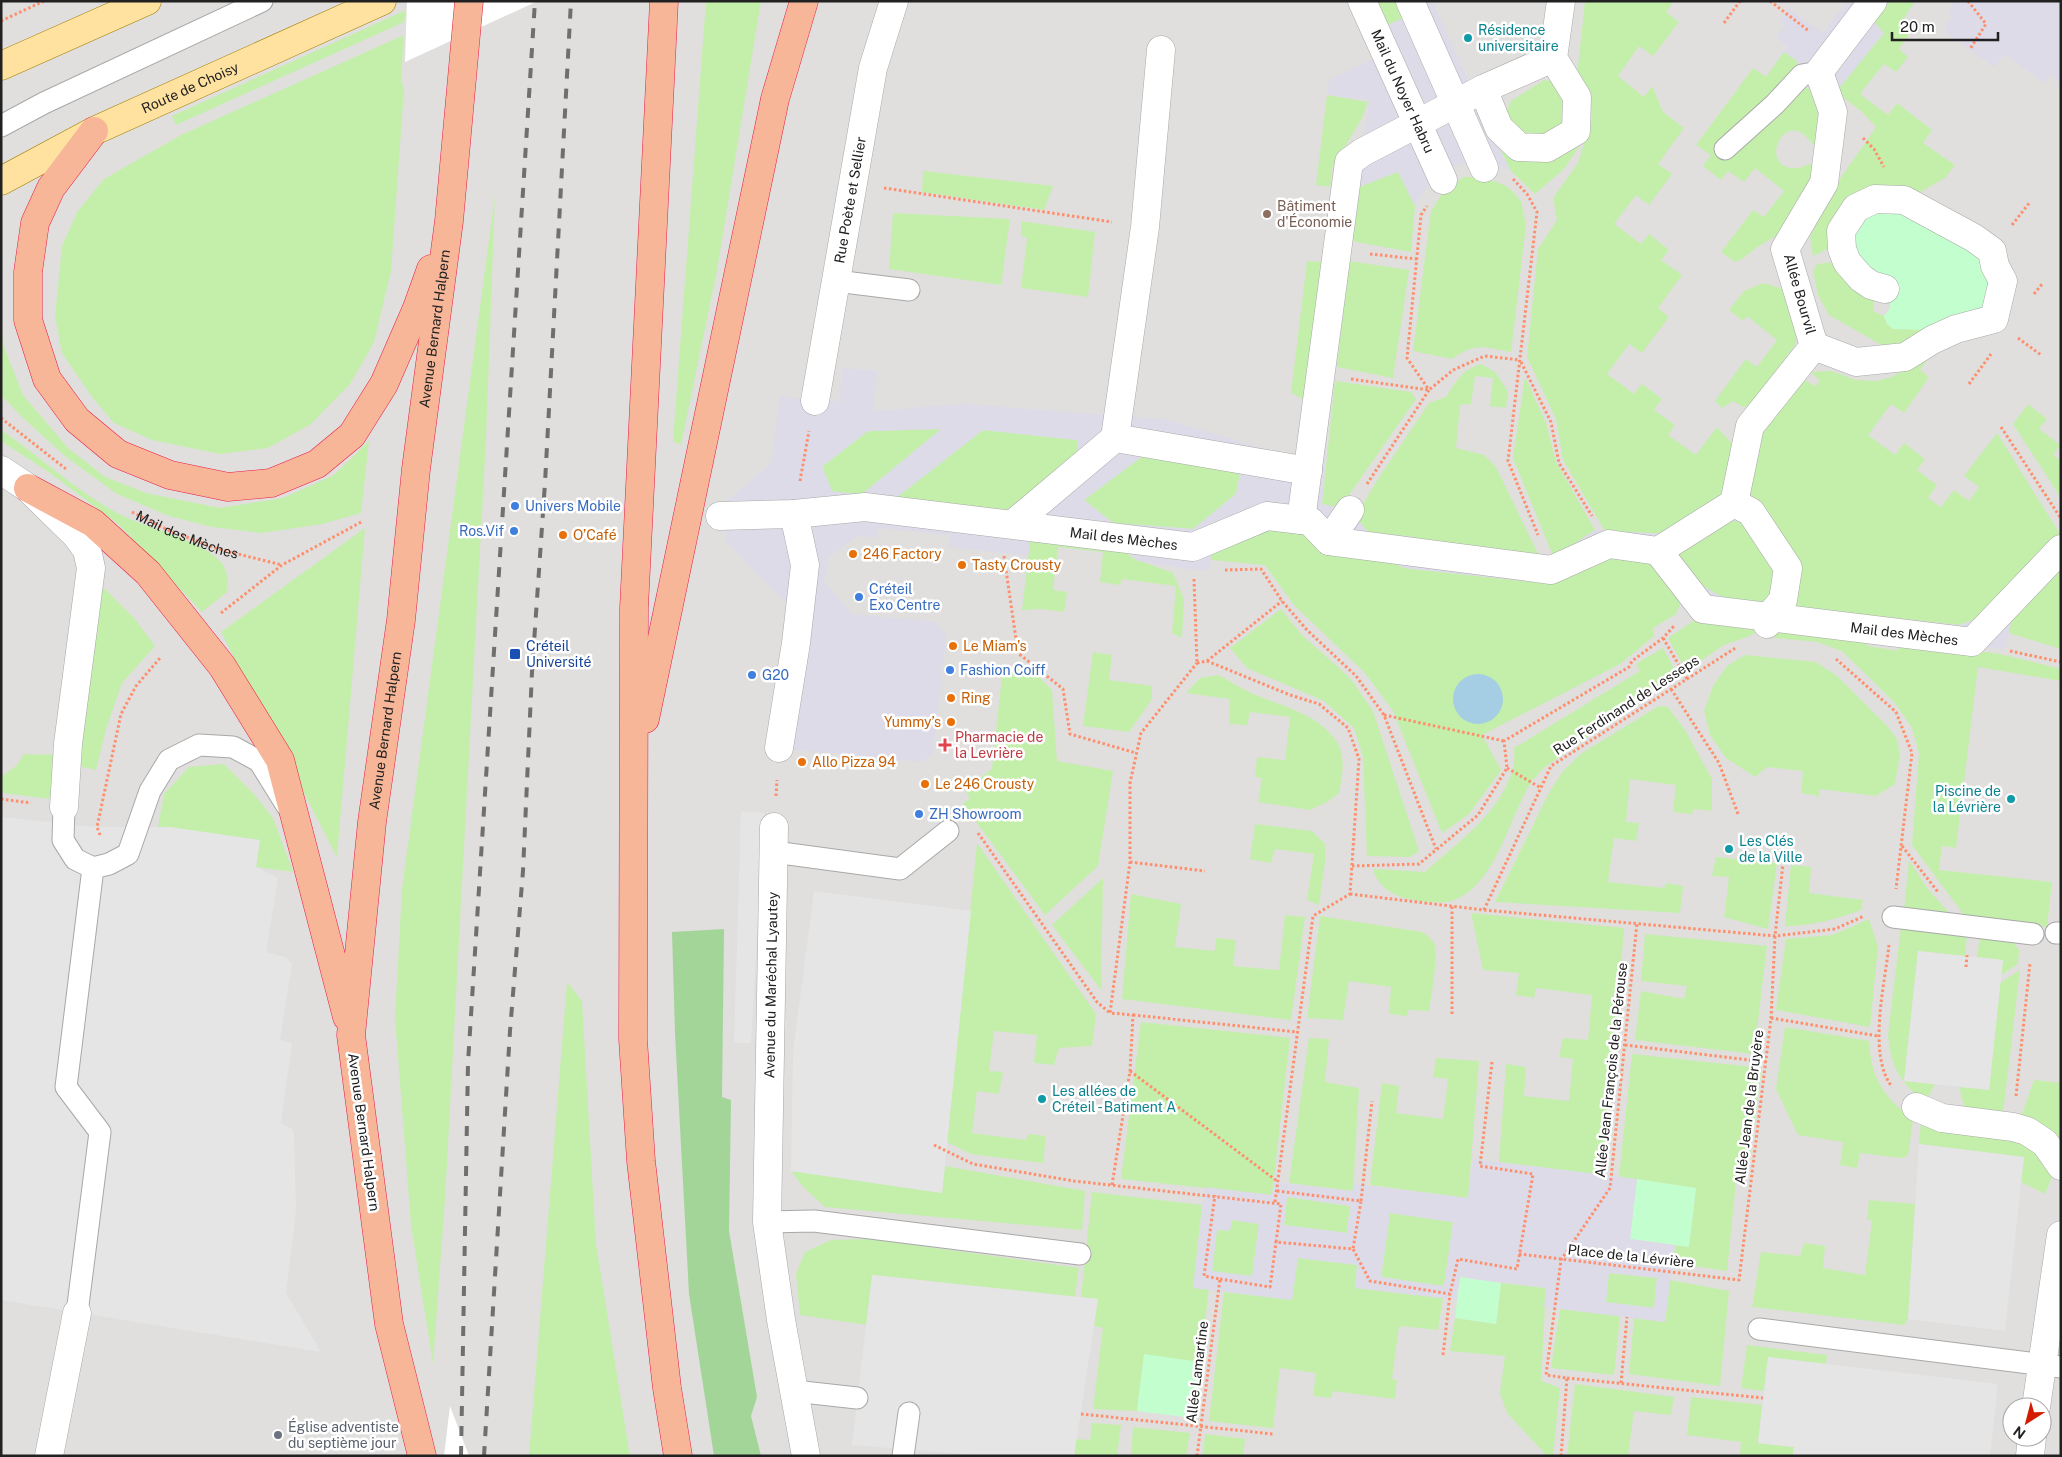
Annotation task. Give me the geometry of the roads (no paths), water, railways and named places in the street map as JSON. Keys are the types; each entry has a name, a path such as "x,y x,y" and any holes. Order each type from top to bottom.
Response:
{"highway":[{"name":"Avenue Bernard Halpern","path":"422,1456 389,1324 351,1035 372,822 401,620 416,469 449,221 469,1"},
{"path":"664,1 634,608 633,1039 640,1151 667,1388 678,1456"},
{"path":"775,99 785,1"},
{"path":"633,774 775,99 804,1"},
{"path":"94,131 51,188 35,223 28,272 28,320 47,379 77,420 118,454 170,475 228,487 271,483 317,464 352,435 384,384 417,308 449,221"},
{"path":"28,488 93,523 154,580 222,666 280,760 351,1035"}],"main road":[{"path":"1,66 147,1"},
{"name":"Route de Choisy","path":"1,180 94,131 382,1"}],"street":[{"name":"Rue Poète et Sellier","path":"815,401 873,68 894,1"},
{"name":"Mail du Noyer Habru","path":"1362,1 1443,180"},
{"path":"1410,1 1484,168"},
{"path":"1483,89 1499,128 1520,147 1547,148 1576,131 1577,97 1552,58 1562,1"},
{"path":"1819,72 1872,1"},
{"path":"1007,524 1115,438 1145,227 1161,50"},
{"path":"1301,520 1349,162 1363,152 1483,89 1552,58"},
{"name":"Allée Bourvil","path":"1734,503 1750,426 1814,346 1786,249 1824,183 1833,112 1819,72"},
{"path":"1814,346 1856,362 1905,357 1932,340 1956,329 1994,319 2003,281 1995,266 1992,252 1974,238 1904,200 1874,199 1856,208 1841,232 1842,248 1847,262 1860,278 1871,285 1885,289"},
{"path":"1115,438 1308,470"},
{"path":"1,470 28,488 76,535 87,550 91,568 68,744 64,807"},
{"path":"1350,510 1329,541 1551,570 1609,544 1658,551 1734,503 1750,512 1788,568 1783,600 1768,621"},
{"name":"Mail des Mèches","path":"720,516 794,514 865,507 1007,524 1193,558 1267,516 1310,521 1329,541"},
{"path":"779,748 796,643 805,565 794,514"},
{"name":"Mail des Mèches","path":"1658,551 1703,609 1768,621 1972,642 2061,549"},
{"name":"Avenue du Maréchal Lyautey","path":"774,839 766,1161 767,1222 806,1456"},
{"path":"1916,1107 1942,1118 2013,1126 2044,1143 2061,1166"},
{"path":"2040,1397 2052,1366 2061,1236"},
{"path":"49,1456 77,1313"}],"lane":[{"path":"1,126 44,103 262,1"},
{"path":"1725,148 1774,104 1802,75 1819,72"},
{"path":"836,281 909,290"},
{"path":"64,807 63,840 75,859 93,868 109,864 128,854 150,791 169,760 199,745 233,747 259,761 297,823"},
{"path":"774,839 900,869 948,831"},
{"path":"77,1313 100,1132 66,1086 93,868"},
{"path":"1893,910 2032,934"},
{"path":"767,1222 814,1221 1080,1254"},
{"path":"1759,1329 2052,1366"},
{"path":"794,1390 858,1398"},
{"path":"903,1456 909,1413"}],"water":[{"path":"1478,674 1487,676 1498,685 1503,699 1501,708 1492,719 1478,724 1469,722 1458,713 1453,699 1455,690 1464,679"}],"railway":[{"path":"461,1456 468,1063 535,1"},
{"path":"484,1456 510,1031 523,871 532,672 545,483 571,1"}],"place":[{"name":"Résidence universitaire","path":"1468,38"},
{"name":"Bâtiment d'Économie","path":"1267,214"},
{"name":"Univers Mobile","path":"515,506"},
{"name":"Ros.Vif","path":"514,531"},
{"name":"O’Café","path":"563,535"},
{"name":"246 Factory","path":"853,554"},
{"name":"Tasty Crousty","path":"962,565"},
{"name":"Créteil Exo Centre","path":"859,597"},
{"name":"Le Miam's","path":"953,646"},
{"name":"Créteil Université","path":"515,654"},
{"name":"Fashion Coiff","path":"950,670"},
{"name":"G20","path":"752,675"},
{"name":"Ring","path":"951,698"},
{"name":"Yummy’s","path":"951,722"},
{"name":"Pharmacie de la Levrière","path":"945,745"},
{"name":"Allo Pizza 94","path":"802,762"},
{"name":"Le 246 Crousty","path":"925,784"},
{"name":"Piscine de la Lévrière","path":"2011,799"},
{"name":"ZH Showroom","path":"919,814"},
{"name":"Les Clés de la Ville","path":"1729,849"},
{"name":"Les allées de Créteil - Batiment A","path":"1042,1099"},
{"name":"Église adventiste du septième jour","path":"278,1435"}]}
